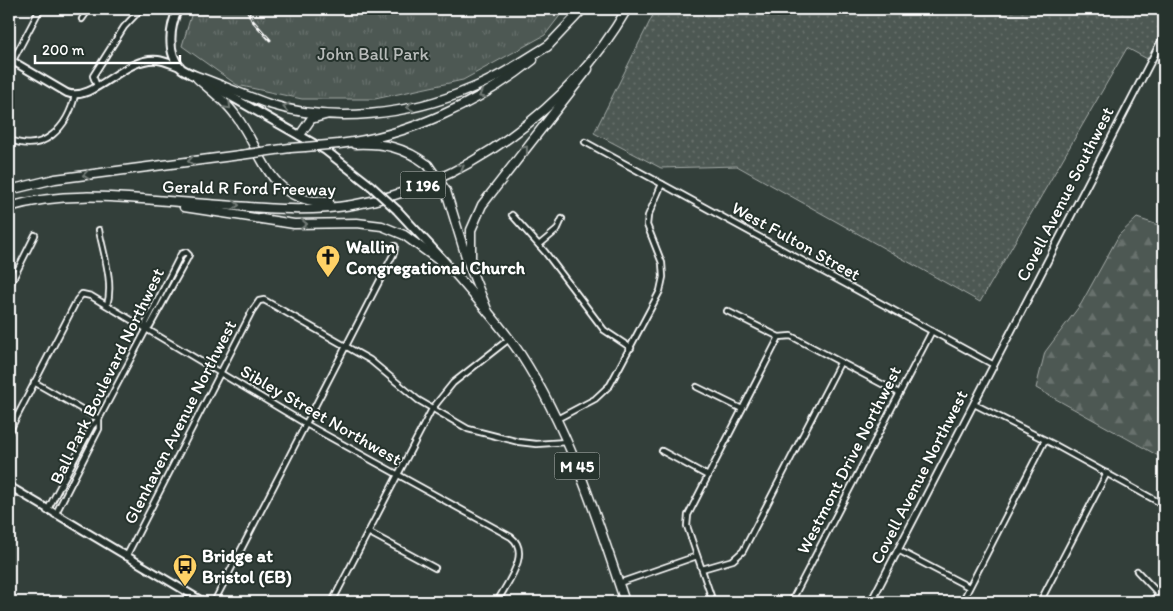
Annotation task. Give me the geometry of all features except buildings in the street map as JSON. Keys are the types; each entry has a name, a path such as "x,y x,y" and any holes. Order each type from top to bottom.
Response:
{"highway":[{"name":"Gerald R Ford Freeway","path":"9,190 55,179 290,148 341,144 410,126 459,107 498,85 549,45 583,9"},
{"name":"Gerald R Ford Freeway","path":"9,207 59,197 329,208 392,196 430,182 482,155 513,134 550,103 571,81 614,29 626,9"},
{"path":"471,268 471,230 482,205 607,46 614,29"},
{"path":"300,135 311,119 334,114 398,109 439,100 492,79 549,45"},
{"path":"192,74 269,104 303,111 334,114"},
{"path":"192,74 236,114 265,169 285,190 306,201 369,201"},
{"path":"341,144 384,144 396,146 410,152 428,165 446,191 471,268 488,312"},
{"path":"152,201 294,224 357,223 382,226 404,235 452,270"},
{"name":"M 45","path":"452,270 509,339 536,381 556,419 582,477 626,602"}],"main road":[{"path":"178,9 171,29 170,42 180,67"},
{"path":"10,60 67,93 75,95 84,94 119,71 141,61 157,60 180,67 300,135"},
{"name":"M 45","path":"300,135 325,150 371,186 397,210 452,270"},
{"path":"9,486 204,602"}],"street":[{"path":"9,68 10,60 40,9"},
{"path":"82,19 89,9"},
{"path":"97,86 93,76 124,27 141,9"},
{"name":"Covell Avenue Southwest","path":"994,365 1164,36"},
{"path":"9,139 24,144 47,140 58,130 72,105 75,95"},
{"name":"West Fulton Street","path":"585,142 994,365"},
{"path":"556,419 603,392 620,369 660,291 663,277 662,263 647,226 648,216 662,184"},
{"path":"512,215 539,245 604,330 631,348"},
{"path":"539,245 557,230 562,219"},
{"path":"99,230 108,287 109,297 107,305"},
{"path":"9,287 35,235"},
{"path":"214,602 394,253 395,246"},
{"name":"Ball Park Boulevard Northwest","path":"55,515 98,429 99,419 146,330 187,259 188,255 186,252"},
{"name":"Sibley Street Northwest","path":"34,382 77,300 85,294 107,305 306,424 502,531 515,540 520,548 518,561 496,602"},
{"name":"Glenhaven Avenue Northwest","path":"126,557 259,301 268,300 346,346"},
{"path":"727,311 779,337 791,336 899,393"},
{"name":"Westmont Drive Northwest","path":"791,602 932,331"},
{"path":"713,602 687,526 688,514 779,337"},
{"path":"332,602 432,409 458,379 509,339"},
{"path":"346,346 378,366 418,400 468,429 536,444 567,442"},
{"path":"702,569 732,560 743,551 840,363"},
{"name":"Covell Avenue Northwest","path":"871,602 994,365"},
{"path":"9,432 34,382 99,419 92,426 48,510"},
{"path":"697,388 742,409"},
{"path":"974,404 1045,440 1164,505"},
{"path":"962,602 1045,440"},
{"path":"662,451 708,476"},
{"path":"1040,602 1106,473"},
{"path":"368,532 435,568"},
{"path":"898,550 969,587"},
{"path":"619,582 697,556"},
{"path":"1137,571 1159,594"},
{"path":"1150,602 1164,591"}],"green space":[{"name":"John Ball Park","path":"193,9 565,9 545,35 463,80 375,99 302,99 237,85 182,46"},
{"path":"656,9 1164,9 1164,68 1127,48 980,302 737,166 661,168 594,133"},
{"path":"1137,218 1164,227 1164,459 1036,388 1045,352 1081,304 1119,235"}],"railway":[{"path":"247,9 252,20 270,40"}],"place":[{"name":"Wallin Congregational Church","path":"328,278"},
{"name":"Bridge at Bristol (EB)","path":"185,587"}]}
